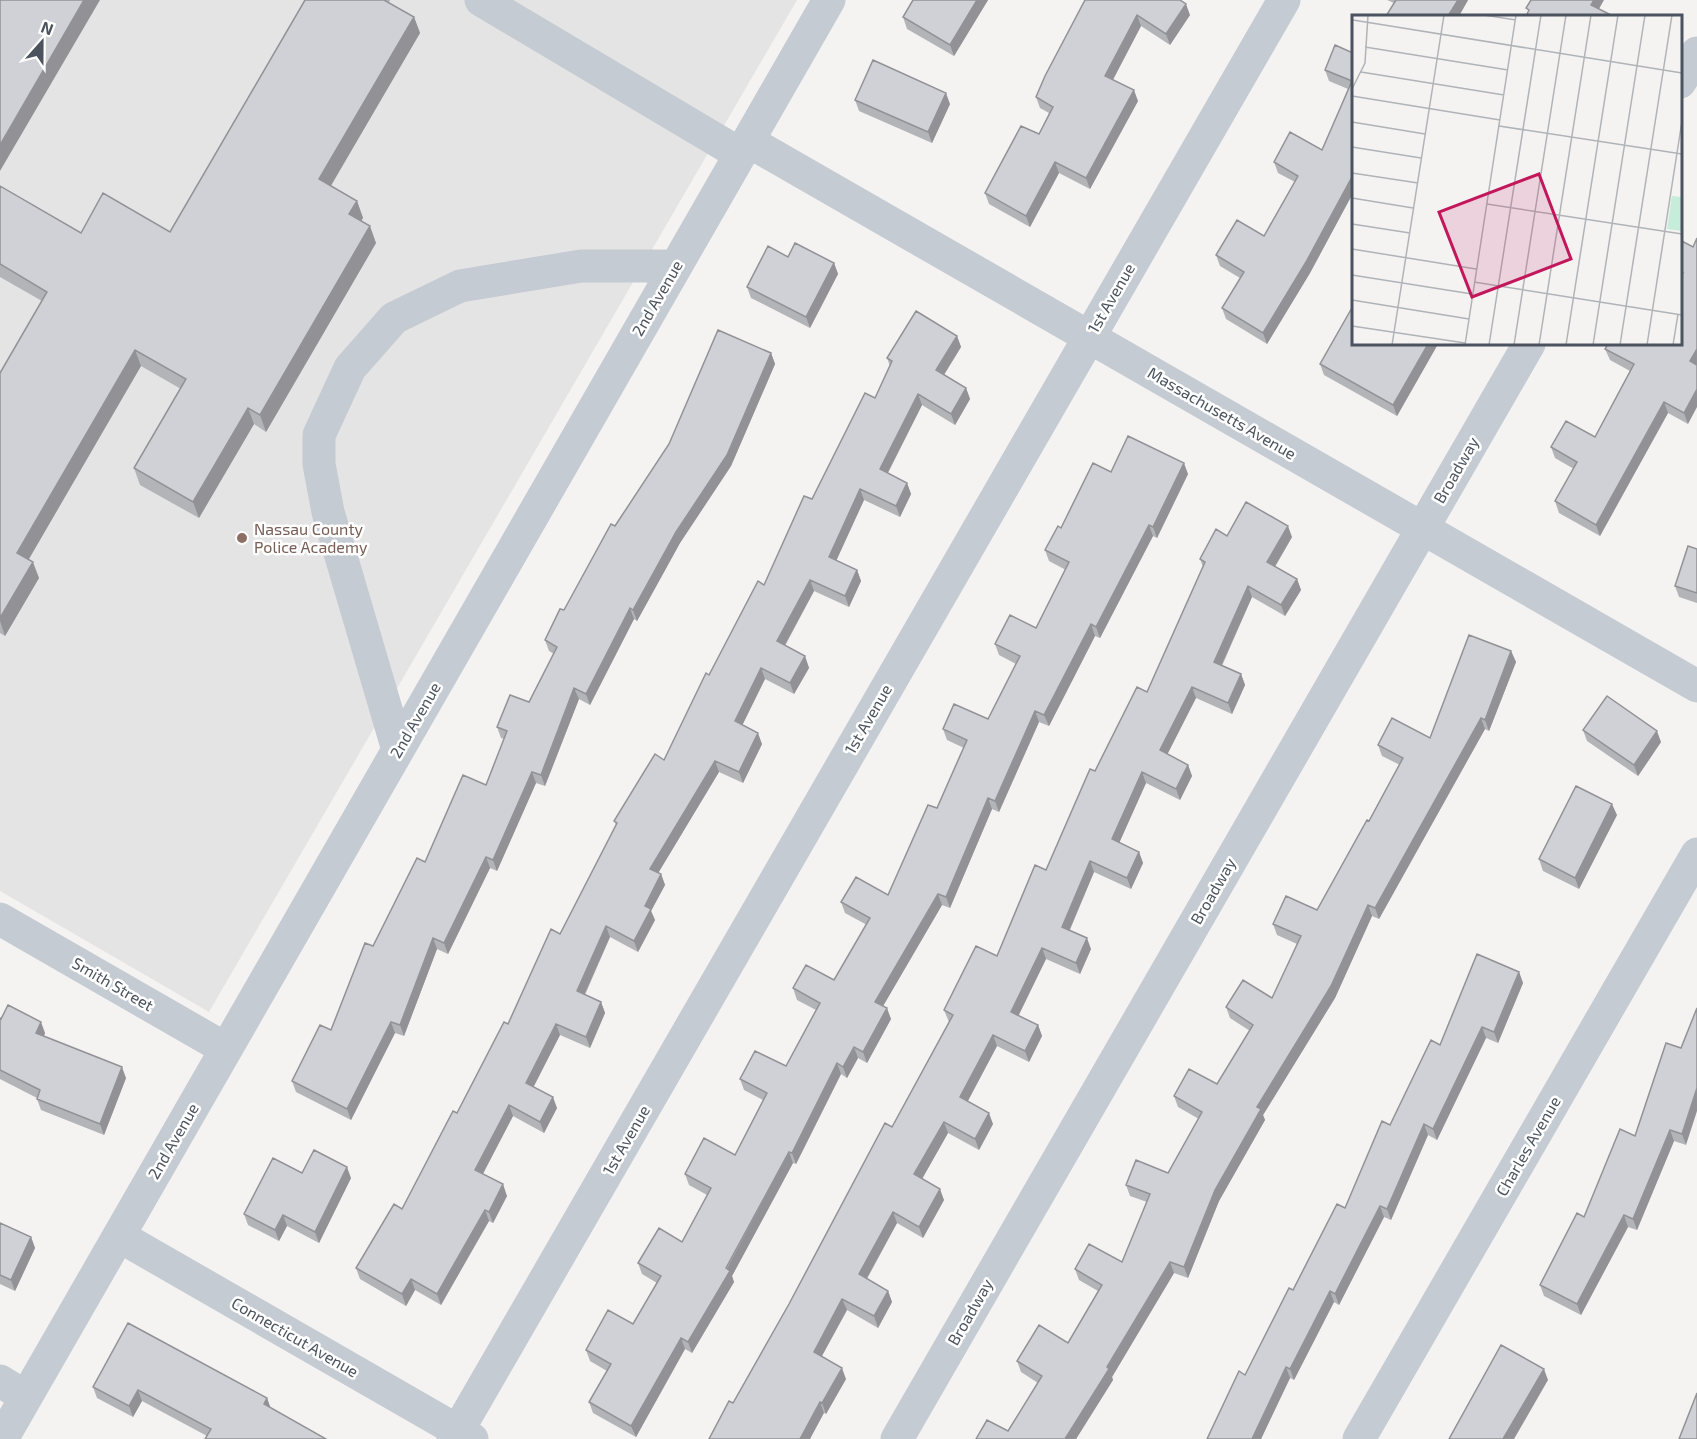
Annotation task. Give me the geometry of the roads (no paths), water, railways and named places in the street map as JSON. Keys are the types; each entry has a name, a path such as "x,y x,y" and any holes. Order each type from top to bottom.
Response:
{"street":[{"name":"Massachusetts Avenue","path":"481,0 1089,336 1697,686"},
{"name":"2nd Avenue","path":"2,1439 13,1389 119,1236 829,0"},
{"name":"1st Avenue","path":"461,1436 1089,336 1284,0"},
{"path":"1682,79 1697,53"},
{"path":"398,750 328,512 319,465 319,435 350,368 394,318 460,286 581,266 676,266"},
{"name":"Broadway","path":"897,1439 1528,345"},
{"name":"Charles Avenue","path":"1359,1439 1697,854"},
{"name":"Smith Street","path":"0,919 226,1049"},
{"name":"Connecticut Avenue","path":"119,1236 461,1436"}],"place":[{"name":"Nassau County Police Academy","path":"242,538"}]}
